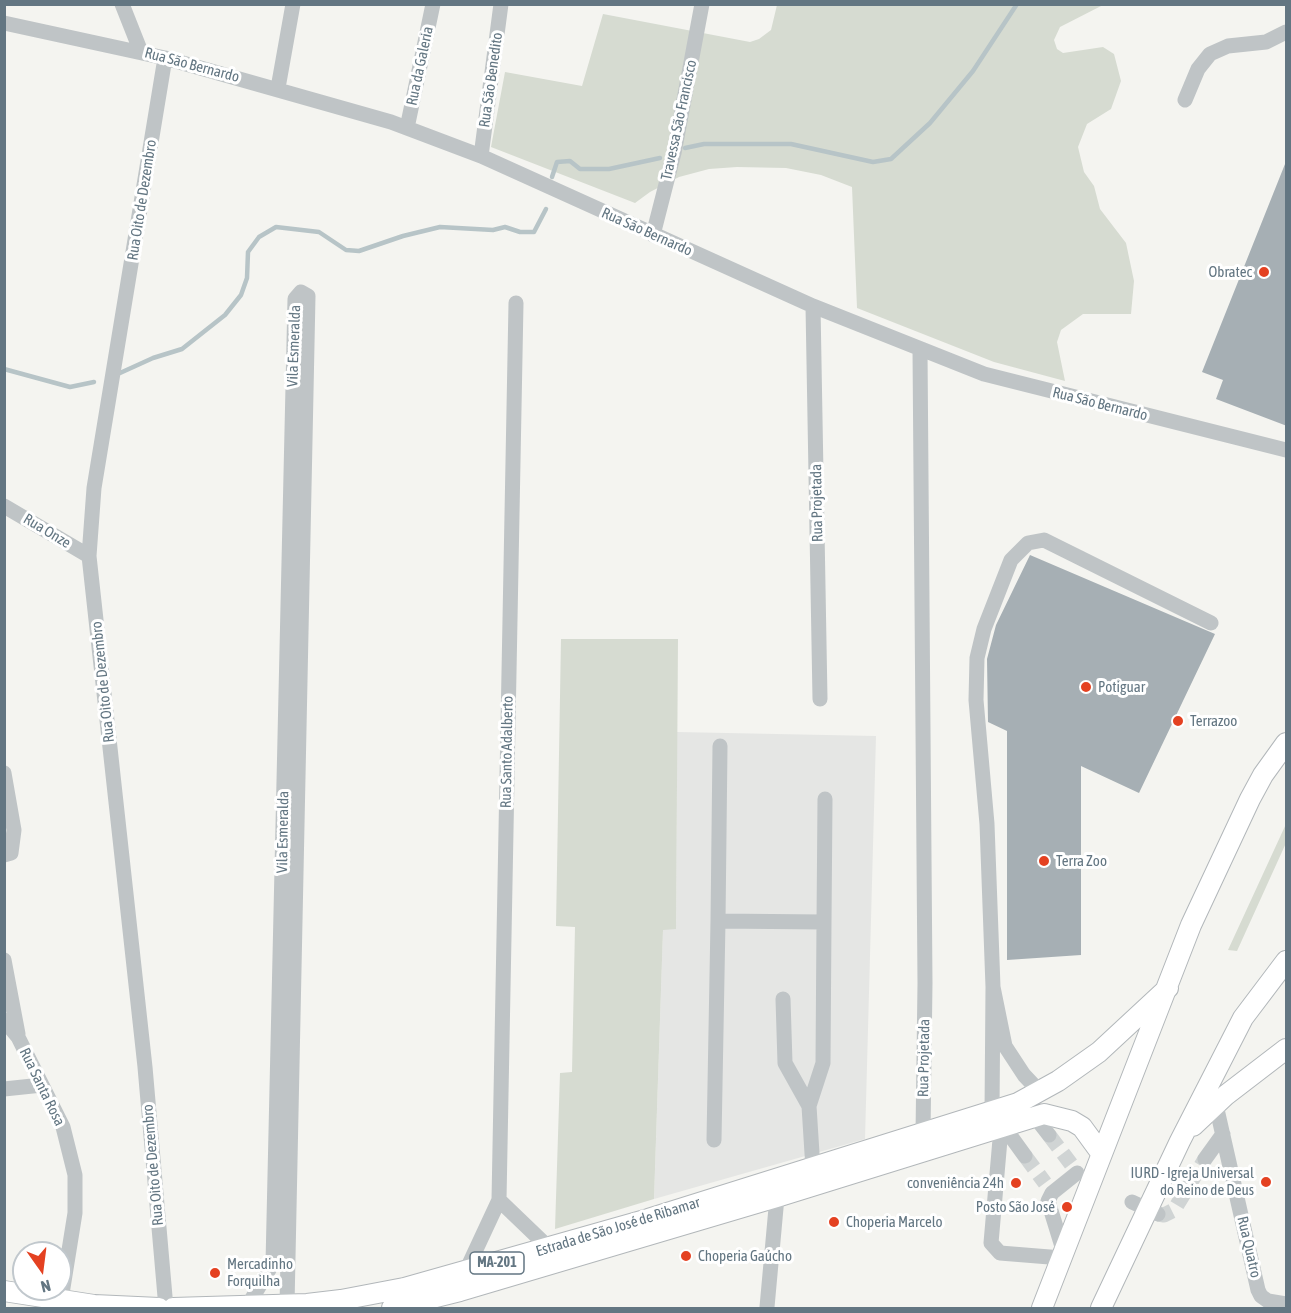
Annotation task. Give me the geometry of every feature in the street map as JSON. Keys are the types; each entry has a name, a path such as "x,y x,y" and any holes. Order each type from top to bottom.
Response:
{"main road":[{"path":"1042,1308 1063,1255 1079,1174 1101,1153 1191,925 1250,799 1263,775 1287,743"},
{"path":"1101,1308 1146,1208 1243,1018 1285,967"},
{"name":"Estrada de São José de Ribamar","path":"392,1308 460,1292 777,1197 999,1122 1018,1103 1040,1092 1099,1052 1168,988"},
{"path":"1180,1141 1216,1105 1287,1049"},
{"path":"1040,1115 1072,1121 1082,1127 1101,1153"},
{"name":"Estrada de São José de Ribamar","path":"173,1308 247,1307 341,1300 465,1273 923,1134 1040,1115"},
{"path":"18,1308 38,1302 69,1301 159,1308"}],"street":[{"path":"122,4 141,52"},
{"path":"278,88 293,4"},
{"name":"Rua da Galeria","path":"406,128 433,4"},
{"name":"Rua São Benedito","path":"481,156 501,4"},
{"name":"Travessa São Francisco","path":"653,235 674,153 702,4"},
{"name":"Rua São Bernardo","path":"4,23 165,58 278,88 406,128 481,156 813,306 920,350 1024,386 1287,450"},
{"path":"1185,100 1198,69 1210,54 1228,45 1266,42 1287,32"},
{"name":"Rua Oito de Dezembro","path":"165,58 94,488 89,556 145,1067 166,1308"},
{"name":"Vila Esmeralda","path":"287,1305 283,1128 295,299 301,292 308,296 289,803"},
{"name":"Rua Santo Adalberto","path":"465,1273 499,1200 516,303"},
{"name":"Rua Projetada","path":"813,306 820,699"},
{"name":"Rua Projetada","path":"920,350 925,983 923,1134"},
{"name":"Rua Onze","path":"4,506 89,556"},
{"path":"1079,1174 1048,1188 1048,1201 1063,1255 1000,1253 991,1243 999,1122 987,824 976,700 977,668 984,629 1011,560 1028,543 1044,540 1210,623"},
{"path":"714,1140 720,746"},
{"path":"4,773 14,830 11,853 4,855"},
{"path":"813,1168 809,1106 823,1063 825,799"},
{"path":"718,921 824,922"},
{"path":"4,960 18,1037"},
{"path":"993,987 1005,1046 1024,1075 1040,1092"},
{"path":"783,999 785,1063 809,1106"},
{"name":"Rua Santa Rosa","path":"4,1020 18,1037 63,1126 75,1175 72,1257"},
{"path":"4,1089 42,1085"},
{"name":"Rua Quatro","path":"1216,1105 1258,1290 1261,1296 1268,1301 1285,1304"},
{"path":"1040,1115 1049,1135"},
{"path":"999,1122 1025,1156"},
{"name":"Vila Esmeralda","path":"247,1307 273,1263 283,1128"},
{"path":"1205,1159 1223,1134"},
{"path":"767,1307 777,1197"},
{"path":"499,1200 549,1248"}],"shaded area":[{"path":"777,5 1103,5 1060,27 1054,40 1057,49 1063,53 1103,47 1114,54 1121,81 1111,109 1087,124 1078,147 1084,172 1094,186 1100,209 1126,243 1134,281 1131,314 1083,314 1061,330 1057,342 1065,381 994,362 857,308 852,187 821,175 786,168 709,169 679,177 650,192 635,203 491,147 505,72 582,86 603,14 750,42 759,39 771,30"},
{"path":"561,639 678,639 676,929 663,930 654,1199 555,1229 560,1073 572,1072 575,927 556,926"},
{"path":"677,732 876,736 865,1139 654,1199 663,929 676,929"},
{"path":"1286,824 1286,843 1237,951 1228,950"}],"building":[{"name":"Obratec","path":"1287,159 1287,426 1216,399 1223,380 1202,372"},
{"name":"Potiguar","path":"1030,555 1215,634 1139,793 1081,766 1081,955 1007,960 1007,731 988,722 987,659 996,625"}],"waterway":[{"path":"685,148 704,144 791,144 873,162 891,159 930,123 973,71 1017,4"},
{"path":"552,177 557,162 570,161 580,169 609,169 660,158"},
{"path":"120,373 153,358 182,349 225,315 241,295 247,278 248,252 259,237 276,227 319,232 346,250 359,251 403,236 440,227 493,230 505,227 520,232 534,232 546,209"},
{"path":"4,369 70,387 94,382"}],"tunnel":[{"path":"1049,1135 1071,1164"},
{"path":"1025,1156 1045,1183"},
{"path":"1158,1214 1164,1215 1174,1210 1205,1159"}],"place":[{"name":"Obratec","path":"1264,272"},
{"name":"Potiguar","path":"1086,687"},
{"name":"Terrazoo","path":"1178,721"},
{"name":"Terra Zoo","path":"1044,861"},
{"name":"IURD - Igreja Universal do Reino de Deus","path":"1266,1182"},
{"name":"conveniência 24h","path":"1016,1183"},
{"name":"Posto São José","path":"1067,1207"},
{"name":"Choperia Marcelo","path":"834,1222"},
{"name":"Choperia Gaúcho","path":"686,1256"},
{"name":"Mercadinho Forquilha","path":"215,1273"}]}
